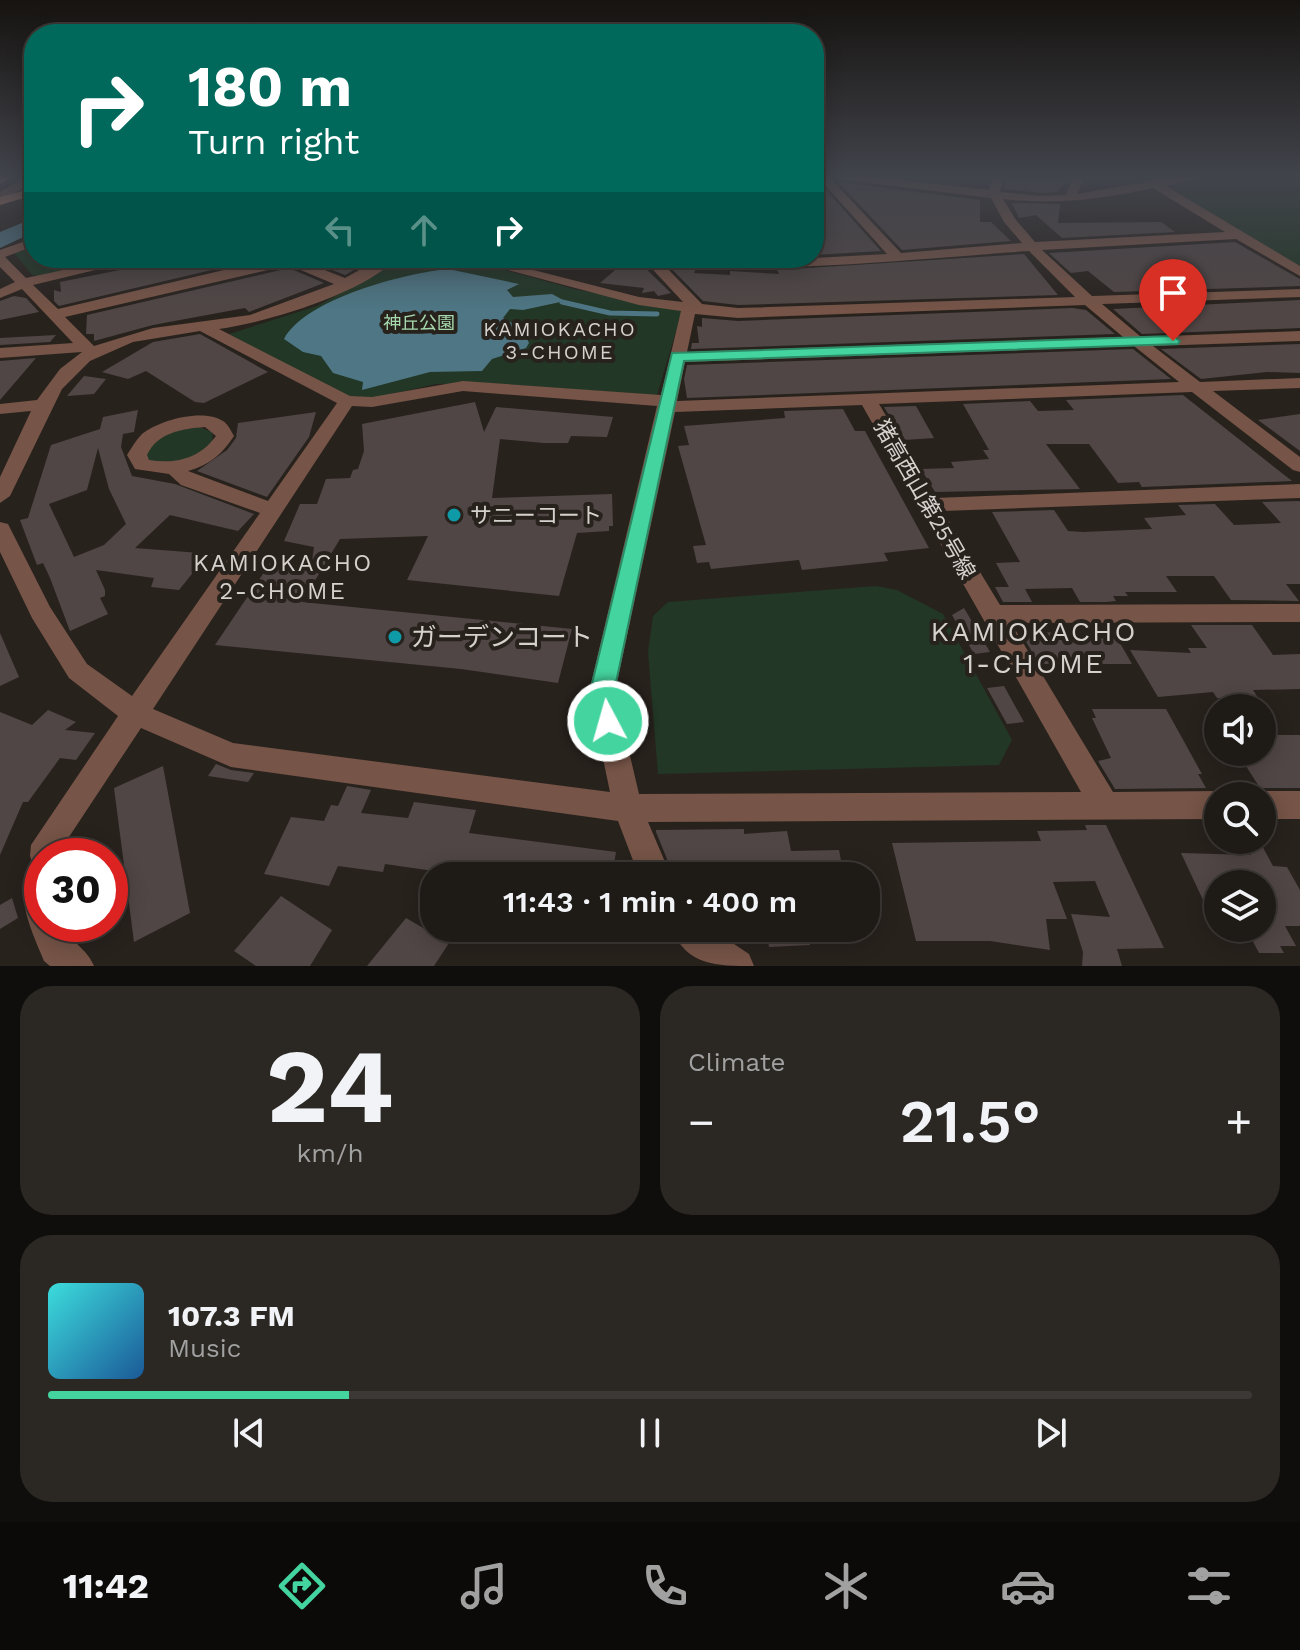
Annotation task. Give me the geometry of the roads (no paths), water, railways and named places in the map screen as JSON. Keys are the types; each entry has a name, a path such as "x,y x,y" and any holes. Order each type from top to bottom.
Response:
{"street":[{"path":"866,221 897,257"},
{"path":"1007,221 1087,299 1300,466"},
{"path":"1218,221 1300,272"},
{"path":"824,262 1238,235"},
{"path":"24,247 0,257 89,350"},
{"path":"0,294 26,282 91,268"},
{"path":"56,314 250,268"},
{"path":"305,268 345,283"},
{"path":"0,353 89,350 148,335 254,318 345,283 369,268"},
{"path":"507,268 577,287 694,309 785,313 1300,293"},
{"path":"658,268 694,309"},
{"path":"649,862 628,808 602,692 665,404 694,309"},
{"path":"204,327 347,401 372,402 463,386 665,404 1300,383"},
{"path":"677,357 1300,336"},
{"path":"0,496 42,405 67,371 89,350"},
{"name":"猪高西山第25号線","path":"867,399 1105,806"},
{"path":"51,838 347,401"},
{"path":"0,409 42,405"},
{"path":"178,468 179,474 188,480 274,510"},
{"path":"927,505 1300,491"},
{"path":"0,529 40,612 78,671 134,713 231,755 628,808 1204,805"},
{"path":"992,614 1300,613"},
{"path":"1276,805 1300,805"},
{"path":"54,942 56,949 77,966"},
{"path":"701,942 737,966"}],"water":[{"path":"448,269 519,284 507,290 513,297 552,294 565,301 523,310 510,309 503,318 523,329 529,343 526,348 492,359 482,371 430,372 362,390 363,382 333,373 321,356 303,352 284,339 295,325 334,300 383,282"}],"waterway":[{"path":"0,241 24,229"},
{"path":"562,302 610,313 657,314"}],"place":[{"name":"サニーコート","path":"454,515"},
{"name":"ガーデンコート","path":"395,637"}],"district":[{"name":"KAMIOKACHO 3-CHOME","path":"560,340"},
{"name":"KAMIOKACHO 2-CHOME","path":"283,577"},
{"name":"KAMIOKACHO 1-CHOME","path":"1034,647"}],"park label":[{"name":"神丘公園","path":"419,323"}]}
